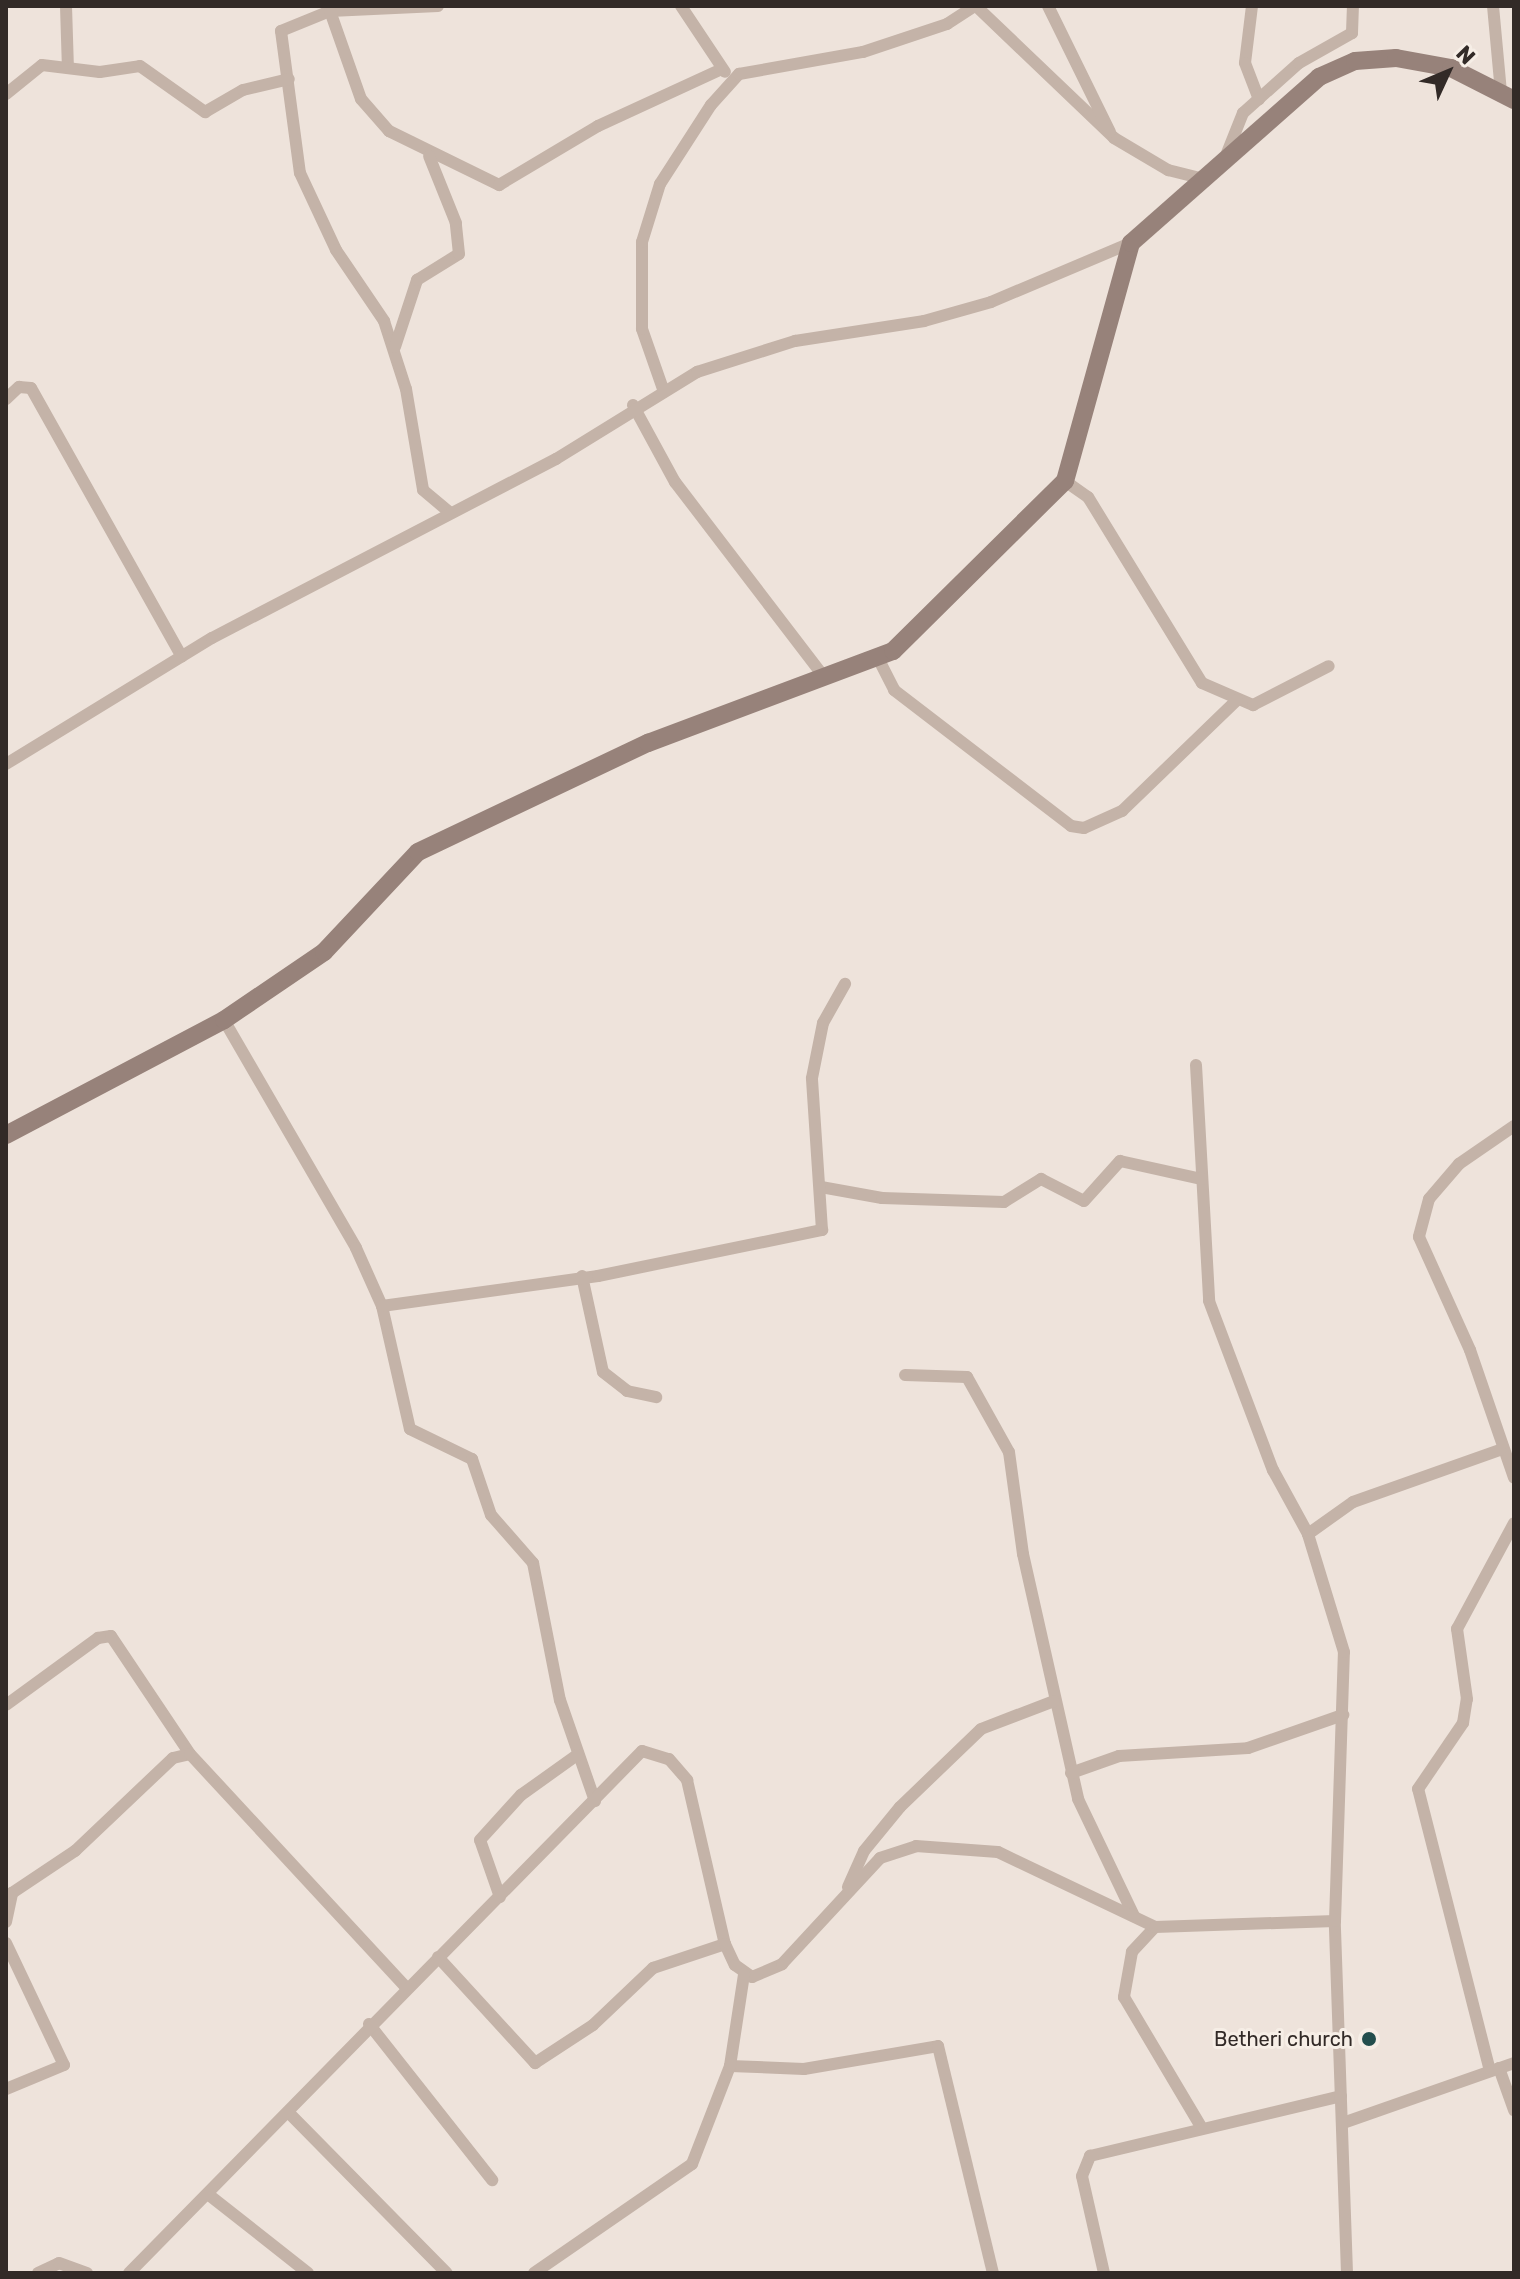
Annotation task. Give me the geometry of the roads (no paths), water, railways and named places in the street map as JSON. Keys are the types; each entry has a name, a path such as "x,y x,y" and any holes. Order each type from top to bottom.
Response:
{"street":[{"path":"66,6 68,68"},
{"path":"438,6 330,11 284,25 305,186 394,348 420,481 449,512"},
{"path":"681,6 732,81"},
{"path":"663,389 637,295 648,212 694,127 732,81 751,70 863,52 947,24 976,6 1114,138 1168,170 1200,178"},
{"path":"1048,6 1114,138"},
{"path":"1252,6 1245,63 1259,99"},
{"path":"1227,153 1236,121 1259,99 1299,63 1345,41 1355,25 1353,6"},
{"path":"1493,6 1507,96"},
{"path":"330,11 361,99 389,131 429,156 507,184 598,126 722,69"},
{"path":"6,764 182,657 449,512 556,459 633,405 663,389 739,355 991,302 1131,243 1227,153 1319,77 1355,61 1421,61 1507,96"},
{"path":"6,94 31,70 147,67 202,112 243,90 289,79"},
{"path":"394,348 417,280 459,254 456,223 429,156"},
{"path":"6,1135 224,1020 334,944 409,856 606,761 824,677 879,660 1065,481 1131,243"},
{"path":"6,399 19,387 31,388 182,657"},
{"path":"633,405 675,482 824,677"},
{"path":"1065,481 1088,497 1195,676 1237,700 1259,705 1329,666"},
{"path":"879,660 904,698 1071,826 1084,828 1122,811 1237,700"},
{"path":"382,1306 582,1276 820,1232 821,1187 812,1078 823,1023 845,984"},
{"path":"224,1020 382,1306 410,1429 472,1459 491,1515 533,1563 577,1755 595,1801"},
{"path":"1196,1065 1209,1301 1273,1470 1308,1534 1344,1652 1335,1921 1347,2273"},
{"path":"1514,1126 1459,1164 1429,1199 1419,1237 1470,1350 1500,1450 1514,1478"},
{"path":"821,1187 882,1198 1004,1202 1041,1179 1084,1201 1120,1161 1202,1179"},
{"path":"582,1276 603,1372 627,1391 656,1397"},
{"path":"905,1375 967,1377 1009,1452 1054,1701 1071,1773 1107,1873 1135,1918"},
{"path":"1308,1534 1353,1502 1500,1450"},
{"path":"1514,1523 1457,1629 1467,1699 1463,1723 1418,1789 1495,2069 1514,2110"},
{"path":"6,1705 88,1644 111,1636 190,1754 405,1986"},
{"path":"847,1890 864,1851 892,1816 981,1729 1054,1701"},
{"path":"1071,1773 1119,1756 1248,1748 1343,1715"},
{"path":"129,2273 209,2195 405,1986 500,1897 642,1751 677,1767 699,1814 725,1944 744,1974 730,2066 692,2164 534,2273"},
{"path":"6,1922 12,1893 75,1851 173,1758 190,1754"},
{"path":"500,1897 480,1840 521,1795 577,1755"},
{"path":"744,1974 761,1977 782,1964 847,1890 888,1854 969,1846 1032,1864 1155,1927 1335,1921"},
{"path":"1155,1927 1132,1952 1124,1997 1200,2125"},
{"path":"6,1943 64,2065 6,2089"},
{"path":"438,1957 535,2063 593,2025 653,1968 725,1944"},
{"path":"369,2024 492,2180"},
{"path":"730,2066 804,2069 938,2046 993,2273"},
{"path":"1343,2123 1514,2063"},
{"path":"1104,2273 1087,2210 1084,2161 1115,2144 1341,2096"},
{"path":"288,2112 447,2273"},
{"path":"209,2195 308,2273"},
{"path":"38,2273 59,2263 87,2273"}],"place":[{"name":"Betheri church","path":"1369,2039"}]}
